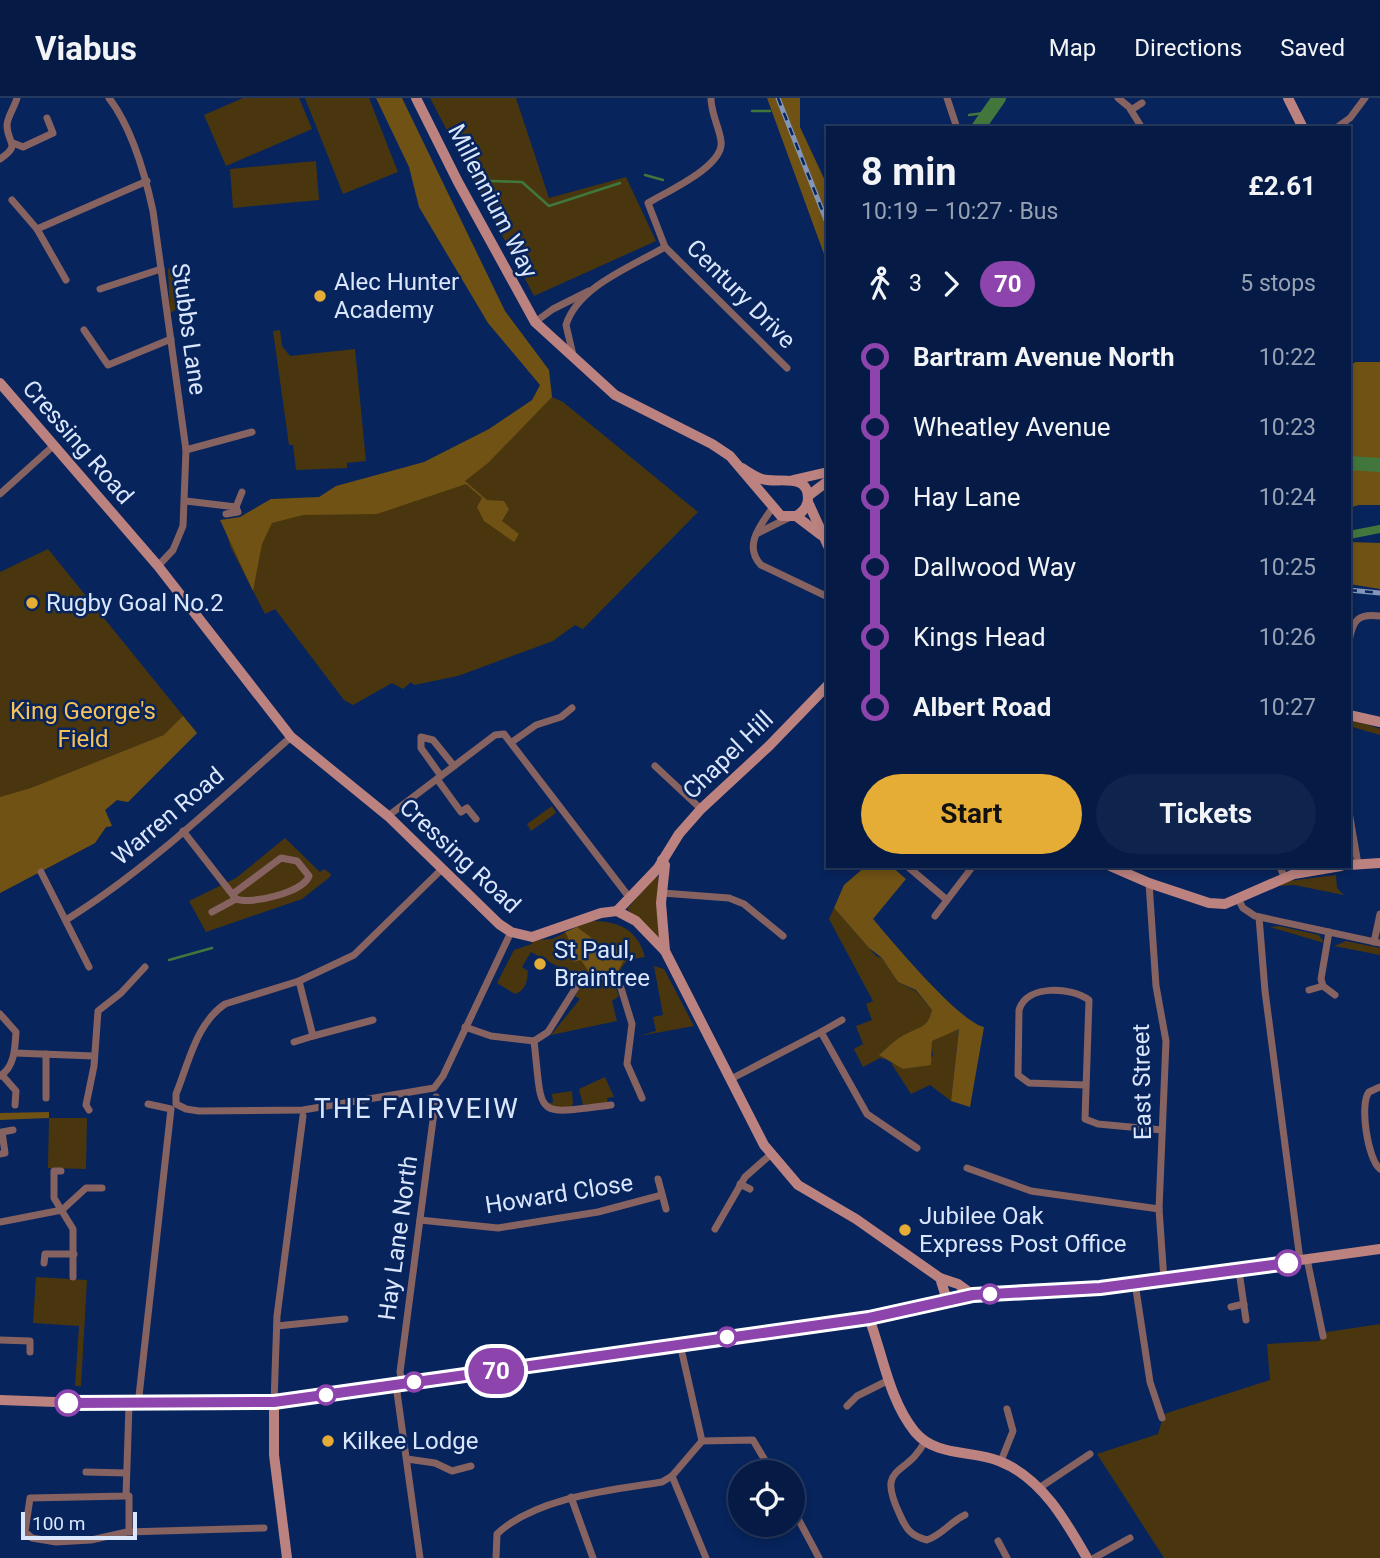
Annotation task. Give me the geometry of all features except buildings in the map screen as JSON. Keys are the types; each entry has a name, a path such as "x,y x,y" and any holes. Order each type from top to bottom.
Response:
{"street":[{"path":"0,159 10,152 13,144 7,123 17,98"},
{"name":"Stubbs Lane","path":"108,98 117,109 147,181 186,450 186,501 180,539 158,566"},
{"name":"Millennium Way","path":"416,98 470,205 536,322 615,395 712,444 742,468"},
{"path":"665,247 648,204 711,164 719,155 721,140 713,116 711,98"},
{"path":"947,98 956,126"},
{"path":"1118,98 1131,110 1141,126"},
{"path":"1288,98 1302,126"},
{"path":"1339,126 1350,118 1365,98"},
{"path":"1131,110 1142,103"},
{"path":"13,144 23,148 52,133 47,118"},
{"path":"37,229 147,181"},
{"path":"12,200 37,229 66,280"},
{"name":"Century Drive","path":"575,360 566,325 576,306 590,291 665,247 787,368"},
{"path":"100,289 161,269"},
{"path":"536,322 553,309 590,291"},
{"path":"84,330 108,365 171,339"},
{"name":"Cressing Road","path":"0,383 52,447 158,566 291,737 388,816 482,909 511,932 531,937 601,913 617,911"},
{"path":"186,450 252,432"},
{"path":"0,494 52,447"},
{"path":"742,468 762,479 788,480 826,472"},
{"path":"742,468 772,505 821,536"},
{"path":"788,480 802,484 826,543"},
{"path":"788,480 772,492 772,505 751,549 761,565 826,596"},
{"path":"757,533 792,517 817,486 826,482"},
{"path":"226,514 238,512 242,492"},
{"path":"186,501 240,505"},
{"path":"1351,635 1356,620 1363,614 1380,615"},
{"name":"Chapel Hill","path":"617,911 662,860 701,809 769,746 826,687"},
{"path":"512,742 536,725 561,718 572,708"},
{"path":"1351,715 1380,722"},
{"path":"388,816 495,735 504,734 629,897"},
{"name":"Warren Road","path":"66,920 93,903 183,831 291,737"},
{"path":"454,766 433,740 421,737 421,748 461,812 467,808 476,819"},
{"path":"655,766 701,809"},
{"path":"183,831 235,896 246,903 301,887 309,876 297,861 281,858 235,896 212,912"},
{"path":"1351,833 1354,864 1377,862"},
{"path":"662,860 665,865 662,894 664,951"},
{"path":"909,868 947,900"},
{"path":"936,916 971,868"},
{"path":"1115,868 1149,883 1209,903 1225,904 1284,877 1331,868"},
{"path":"1281,868 1284,877"},
{"path":"264,1528 129,1532 91,1540 56,1542 32,1538 25,1532 30,1498 125,1496 134,1405 173,1106 200,1032 216,1010 225,1004 299,981 354,955 442,869"},
{"path":"41,872 89,967"},
{"name":"East Street","path":"1149,883 1156,986 1166,1041 1159,1209 1164,1280"},
{"path":"662,894 729,898 744,904 783,936"},
{"path":"1238,899 1246,912 1259,917 1377,943 1380,914"},
{"path":"617,911 636,921 664,951 771,1155 798,1185 856,1219 940,1278 958,1284 973,1295"},
{"path":"1259,917 1265,991 1304,1260 1323,1336"},
{"path":"148,1104 199,1111 303,1110 433,1087 443,1076 511,932"},
{"path":"1329,932 1321,974 1323,986 1335,995"},
{"path":"89,1110 86,1105 98,1011 121,993 145,967"},
{"path":"465,1027 491,1036 534,1041 548,1032 577,985 587,977 601,975 617,982 629,1015 632,1030 627,1064 642,1098"},
{"path":"299,981 313,1036"},
{"path":"1309,990 1323,986"},
{"path":"1084,1085 1028,1083 1018,1075 1021,1002 1034,994 1053,991 1080,994 1089,1000 1084,1114 1091,1123 1163,1130"},
{"path":"0,1014 16,1032 15,1053 1,1076 16,1091 15,1105"},
{"path":"294,1042 373,1020"},
{"path":"731,1079 842,1020"},
{"path":"821,1032 867,1114 917,1148"},
{"path":"534,1041 541,1100 547,1108 559,1112 611,1105"},
{"path":"15,1053 94,1056"},
{"path":"46,1054 46,1098"},
{"path":"634,1084 644,1079"},
{"path":"1380,1087 1368,1092 1364,1102 1370,1155 1380,1169"},
{"name":"Hay Lane North","path":"419,1558 399,1385 436,1097"},
{"path":"287,1558 274,1455 274,1402 277,1326 303,1116"},
{"path":"0,1154 5,1153 2,1132 13,1130"},
{"path":"715,1229 751,1168 771,1155"},
{"path":"967,1168 1031,1191 1159,1209"},
{"path":"61,1171 54,1171 53,1190 73,1229 73,1277"},
{"path":"658,1179 666,1209"},
{"path":"740,1184 750,1189"},
{"path":"0,1222 62,1210 86,1188 102,1188"},
{"name":"Howard Close","path":"420,1220 498,1228 598,1212 662,1195"},
{"path":"0,1400 134,1405 274,1402 869,1318 973,1295 1077,1290 1239,1271 1380,1249"},
{"path":"44,1264 45,1254 74,1254"},
{"path":"1239,1271 1246,1320"},
{"path":"940,1278 947,1300"},
{"path":"1135,1283 1150,1382 1162,1418"},
{"path":"1231,1307 1244,1304"},
{"path":"869,1318 889,1380 908,1421 925,1441 944,1450 1001,1461 1039,1488 1065,1520 1087,1558"},
{"path":"277,1326 345,1319"},
{"path":"0,1340 30,1341 30,1352"},
{"path":"680,1344 702,1441"},
{"path":"847,1406 857,1396 889,1380"},
{"path":"1001,1461 1013,1431 1007,1409"},
{"path":"496,1558 497,1534 506,1525 570,1497 662,1482 671,1476 702,1441 753,1440 765,1460"},
{"path":"925,1441 890,1483 890,1494 907,1531 927,1540 937,1536 952,1521 965,1515"},
{"path":"1039,1488 1090,1454"},
{"path":"407,1460 435,1462 449,1470 471,1466"},
{"path":"86,1472 126,1473"},
{"path":"671,1476 706,1558"},
{"path":"129,1496 129,1532"},
{"path":"570,1497 593,1558"},
{"path":"805,1532 819,1558"},
{"path":"1094,1558 1130,1538"},
{"path":"998,1541 1007,1558"}],"green space":[{"path":"243,98 299,98 312,129 226,166 204,115"},
{"path":"305,98 369,98 398,172 343,194"},
{"path":"430,98 516,98 549,198 626,177 656,241 534,296"},
{"path":"316,161 319,200 233,208 230,169"},
{"path":"173,267 184,271 177,309 170,313 168,269"},
{"path":"280,330 282,346 290,356 355,349 366,461 347,463 347,468 296,470 293,445 289,445 273,331"},
{"path":"552,397 563,402 698,512 583,629 575,625 553,641 458,676 414,685 411,682 403,689 392,683 353,705 344,700 275,609 265,614 231,548 223,522 401,499 528,419"},
{"name":"King George's Field","path":"48,549 197,733 128,802 117,800 105,810 112,826 106,827 95,843 0,893 0,572"},
{"path":"1352,719 1380,729 1380,735 1351,727"},
{"path":"552,806 556,813 531,831 527,824"},
{"path":"285,838 320,872 324,869 331,874 330,877 302,899 206,932 189,901 236,878"},
{"path":"1336,875 1337,888 1344,895 1294,885 1278,886 1288,881"},
{"path":"659,876 659,940 627,909 654,878"},
{"path":"834,908 876,956 882,958 898,982 916,991 932,1010 925,1025 901,1037 880,1054 885,1060 880,1058 863,1067 854,1049 863,1044 856,1026 872,1020 866,1004 873,1001 829,919"},
{"path":"589,921 609,922 625,928 637,939 645,957 627,960 616,976 597,972 579,978 531,952 522,967 528,971 522,990 515,994 497,983 514,950 532,944 532,940 552,939"},
{"path":"1279,926 1319,935 1324,943 1270,927"},
{"path":"1346,941 1380,948 1380,955 1334,946"},
{"path":"654,966 664,969 694,1026 639,1036 656,1031 653,1017 663,1015"},
{"path":"592,980 615,987 619,996 612,1001 617,1021 551,1035 580,999 575,996 580,987"},
{"path":"959,1028 951,1101 930,1085 911,1094 891,1063 898,1064 903,1069 922,1066 933,1056 931,1041"},
{"path":"605,1077 614,1097 607,1098 608,1103 583,1105 579,1089"},
{"path":"572,1091 571,1107 556,1109 547,1103 553,1103 552,1094"},
{"path":"49,1118 87,1118 86,1169 48,1168"},
{"path":"36,1277 87,1280 81,1386 75,1386 79,1326 33,1323"},
{"path":"1380,1324 1380,1558 1164,1558 1097,1454 1158,1434 1164,1414 1270,1380 1267,1344 1319,1341 1327,1332"}],"shaded area":[{"path":"376,98 402,98 505,311 549,370 552,397 488,463 465,481 487,500 504,501 509,509 502,521 519,534 514,542 484,521 477,507 482,498 466,484 377,514 303,515 272,523 262,544 253,591 220,520 240,517 271,499 319,497 336,486 424,462 489,429 532,400 540,385 488,323 419,207 409,167"},
{"path":"767,98 800,98 800,127 826,183 826,260"},
{"path":"1380,362 1380,505 1351,507 1351,364"},
{"path":"1351,542 1380,543 1380,589 1351,584"},
{"path":"183,716 197,733 128,802 117,800 105,810 112,826 106,827 95,843 0,893 0,797 31,788 164,735"},
{"path":"864,868 893,868 906,879 873,919 943,996 973,1022 984,1027 970,1107 951,1101 959,1029 932,1041 931,1065 903,1069 879,1055 901,1037 924,1025 932,1010 916,990 898,982 882,958 869,948 834,908 844,885"},
{"path":"577,927 597,942 600,955 604,955 603,945 621,949 626,955 618,972 589,972 581,960 573,962 569,950 573,947 565,932"},
{"path":"49,1112 49,1118 0,1120 0,1113"}],"waterway":[{"path":"979,126 999,98"},
{"path":"969,115 984,113 996,106"},
{"path":"752,111 770,111"},
{"path":"645,175 663,180"},
{"path":"490,181 522,182 549,206 620,183"},
{"path":"1351,463 1380,465"},
{"path":"1351,535 1380,529"},
{"path":"169,960 212,948"}],"railway":[{"path":"778,98 826,220"},
{"path":"1351,590 1380,593"}],"bus line":[{"name":"70","path":"68,1403 138,1405 274,1402 869,1318 973,1295 1100,1288 1288,1263"}],"place":[{"name":"Alec Hunter Academy","path":"320,296"},
{"name":"Rugby Goal No.2","path":"32,603"},
{"name":"St Paul, Braintree","path":"540,964"},
{"name":"Jubilee Oak Express Post Office","path":"905,1230"},
{"name":"Kilkee Lodge","path":"328,1441"}],"district":[{"name":"THE FAIRVEIW","path":"417,1108"}]}
